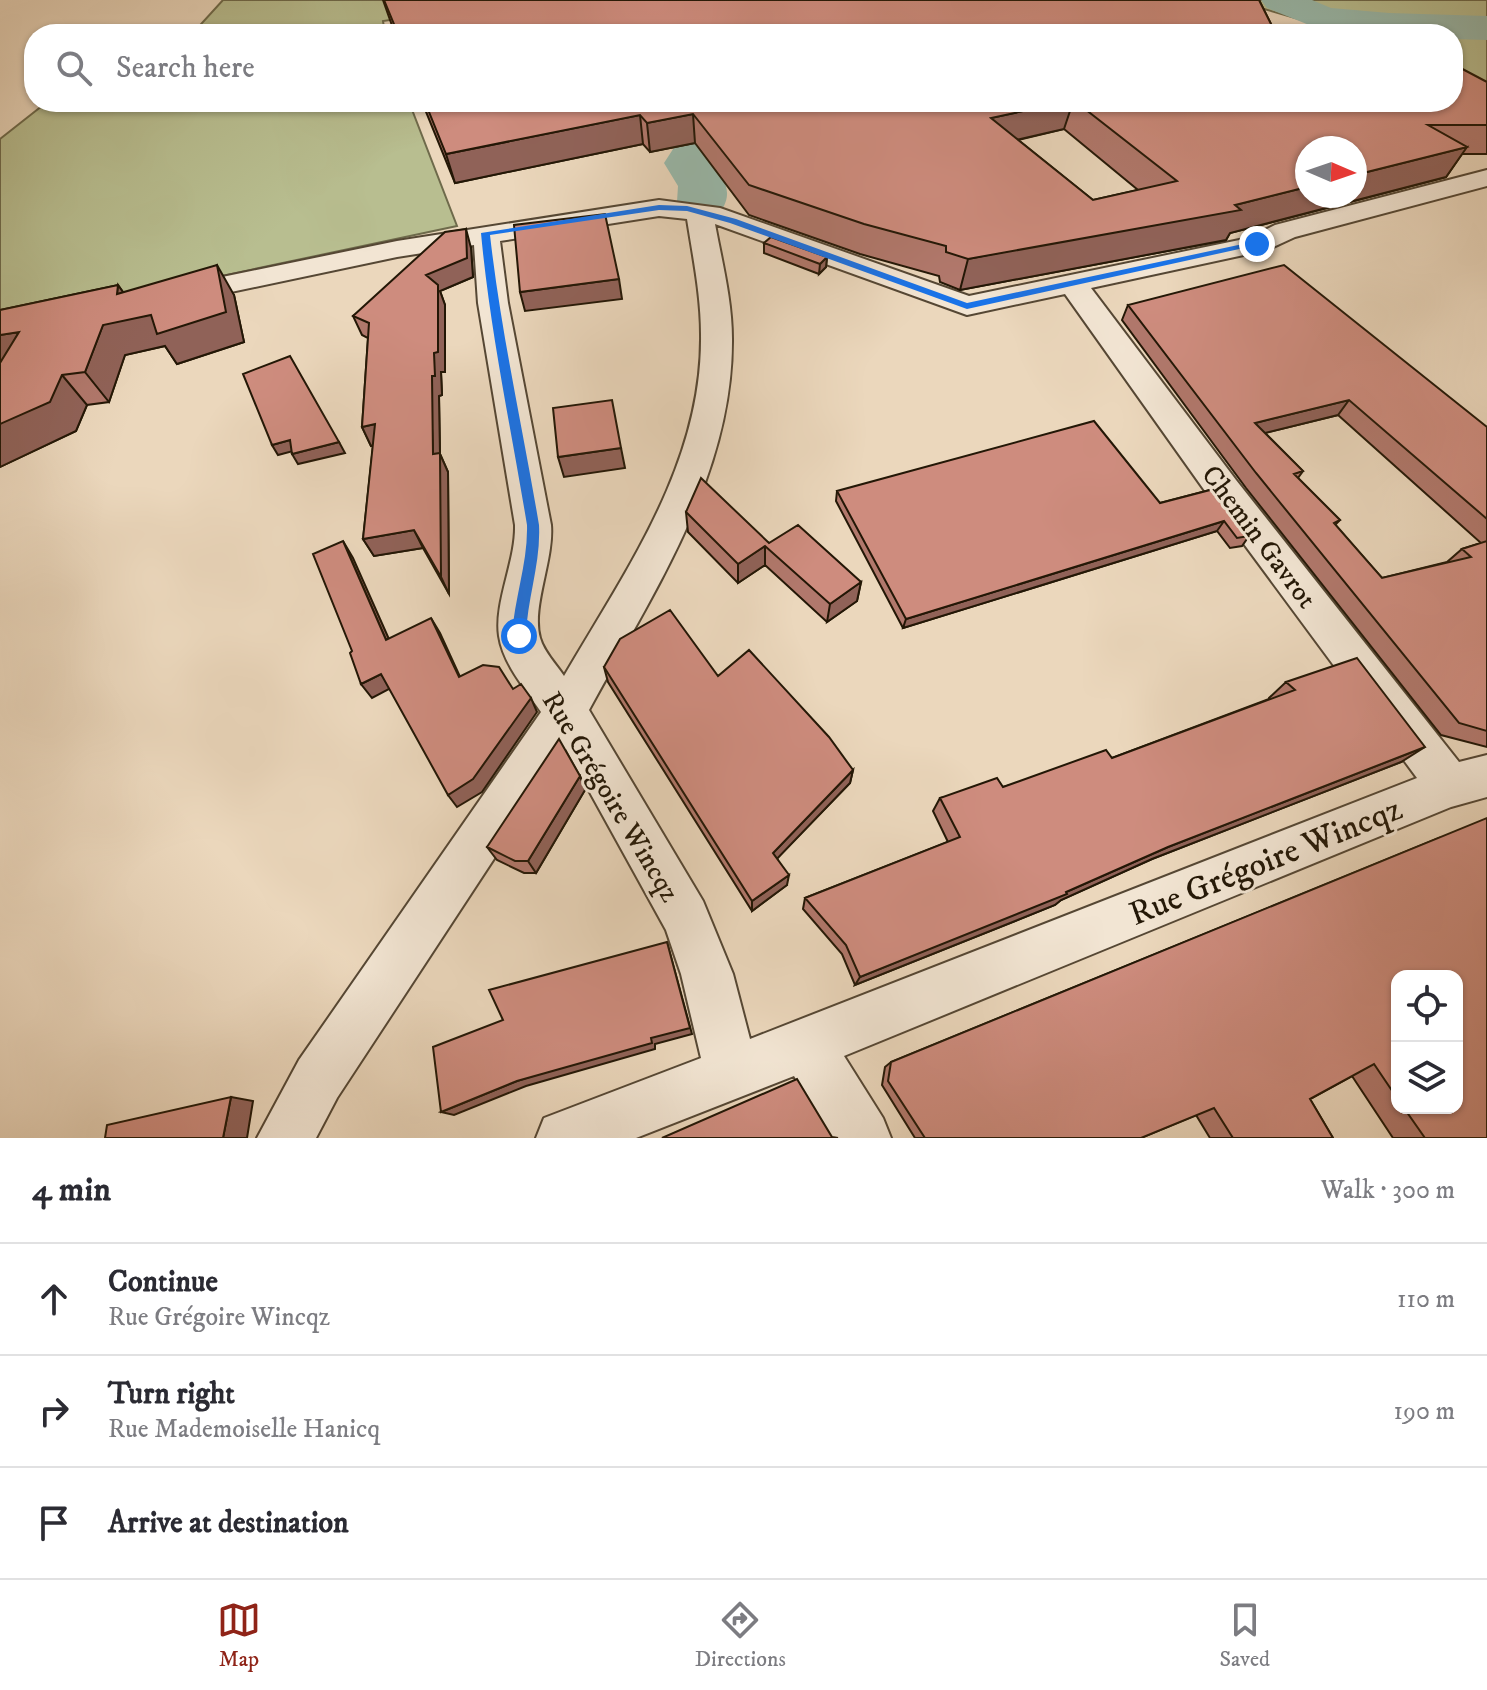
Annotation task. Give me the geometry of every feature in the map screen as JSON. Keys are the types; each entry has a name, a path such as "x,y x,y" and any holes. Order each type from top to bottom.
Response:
{"street":[{"path":"157,299 486,233 659,208 699,211 967,306 1257,244 1285,231 1487,178"},
{"path":"285,1138 318,1079 565,714 674,519 699,452 707,419 716,338 715,310 699,211"},
{"name":"Rue Grégoire Wincqz","path":"486,233 493,303 533,525 534,543 520,614 519,636 528,659 584,738 686,918 707,974 732,1073"},
{"path":"1257,244 1282,263"},
{"name":"Chemin Gavrot","path":"1073,284 1223,489 1469,781"},
{"name":"Rue Grégoire Wincqz","path":"564,1138 1469,781"},
{"path":"806,1045 863,1138"}],"green space":[{"path":"223,0 436,0 423,15 383,21 383,24 201,24"},
{"path":"1233,0 1487,0 1487,90 1463,76 1463,24 1316,24"},
{"path":"34,112 413,112 457,226 0,323 0,139"}],"building":[{"path":"384,0 1259,0 1271,24 394,24"},
{"path":"1463,69 1487,82 1487,125 1428,125 1467,147 1367,172 1367,136 1295,136 1295,190 1235,205 1241,210 968,259 946,252 946,246 864,224 749,185 693,114 647,123 640,115 446,154 429,112 1019,112 991,118 1093,200 1177,181 1089,112 1463,112"},
{"path":"605,214 619,279 520,292 514,225"},
{"path":"466,229 467,258 426,275 438,285 438,352 434,353 435,376 432,376 433,454 440,453 441,577 414,530 363,539 375,424 362,427 369,323 353,316 445,232"},
{"path":"771,237 827,257 820,264 764,243"},
{"path":"217,265 226,312 157,334 151,315 103,325 85,372 62,375 50,402 0,424 0,363 19,332 0,335 0,310 118,285 117,294"},
{"path":"1284,265 1487,427 1487,519 1349,400 1255,423 1303,471 1294,474 1340,520 1334,523 1382,578 1471,557 1462,549 1487,541 1487,731 1459,723 1256,473 1128,305"},
{"path":"290,356 339,442 292,454 290,440 272,445 243,374"},
{"path":"612,400 621,448 558,457 553,408"},
{"path":"1094,421 1160,503 1214,489 1249,536 1237,538 1224,521 906,619 837,491"},
{"path":"701,478 769,543 798,525 861,582 830,604 765,546 738,564 686,512"},
{"path":"343,541 386,640 431,618 459,677 483,665 499,667 513,689 521,684 531,698 473,779 448,795 381,674 361,684 350,653 352,651 313,554"},
{"path":"670,610 718,676 749,650 829,737 853,770 773,853 789,875 752,901 604,667 620,639"},
{"path":"1357,658 1425,747 1168,847 1067,894 860,977 846,945 805,898 960,837 940,798 997,778 1003,787 1106,750 1112,758 1295,690 1286,682"},
{"path":"559,739 580,776 528,861 515,861 487,847"},
{"path":"1487,818 1487,1138 1425,1138 1408,1114 1463,1114 1463,970 1391,970 1391,1089 1374,1064 1310,1099 1333,1138 1233,1138 1214,1108 1141,1138 925,1138 888,1081 891,1062"},
{"path":"667,942 690,1028 651,1038 652,1043 517,1081 441,1112 433,1047 503,1020 489,990"},
{"path":"797,1079 832,1137 838,1138 662,1138"},
{"path":"231,1097 223,1138 105,1138 107,1125"}],"waterway":[{"path":"1280,0 1324,19 1378,24"},
{"path":"1463,27 1487,28"},
{"path":"702,202 703,186 688,163 694,153 731,135"}],"route":[{"path":"519,636 520,614 534,543 533,525 493,303 486,233 659,208 687,209 733,221 967,306 1257,244"}]}
